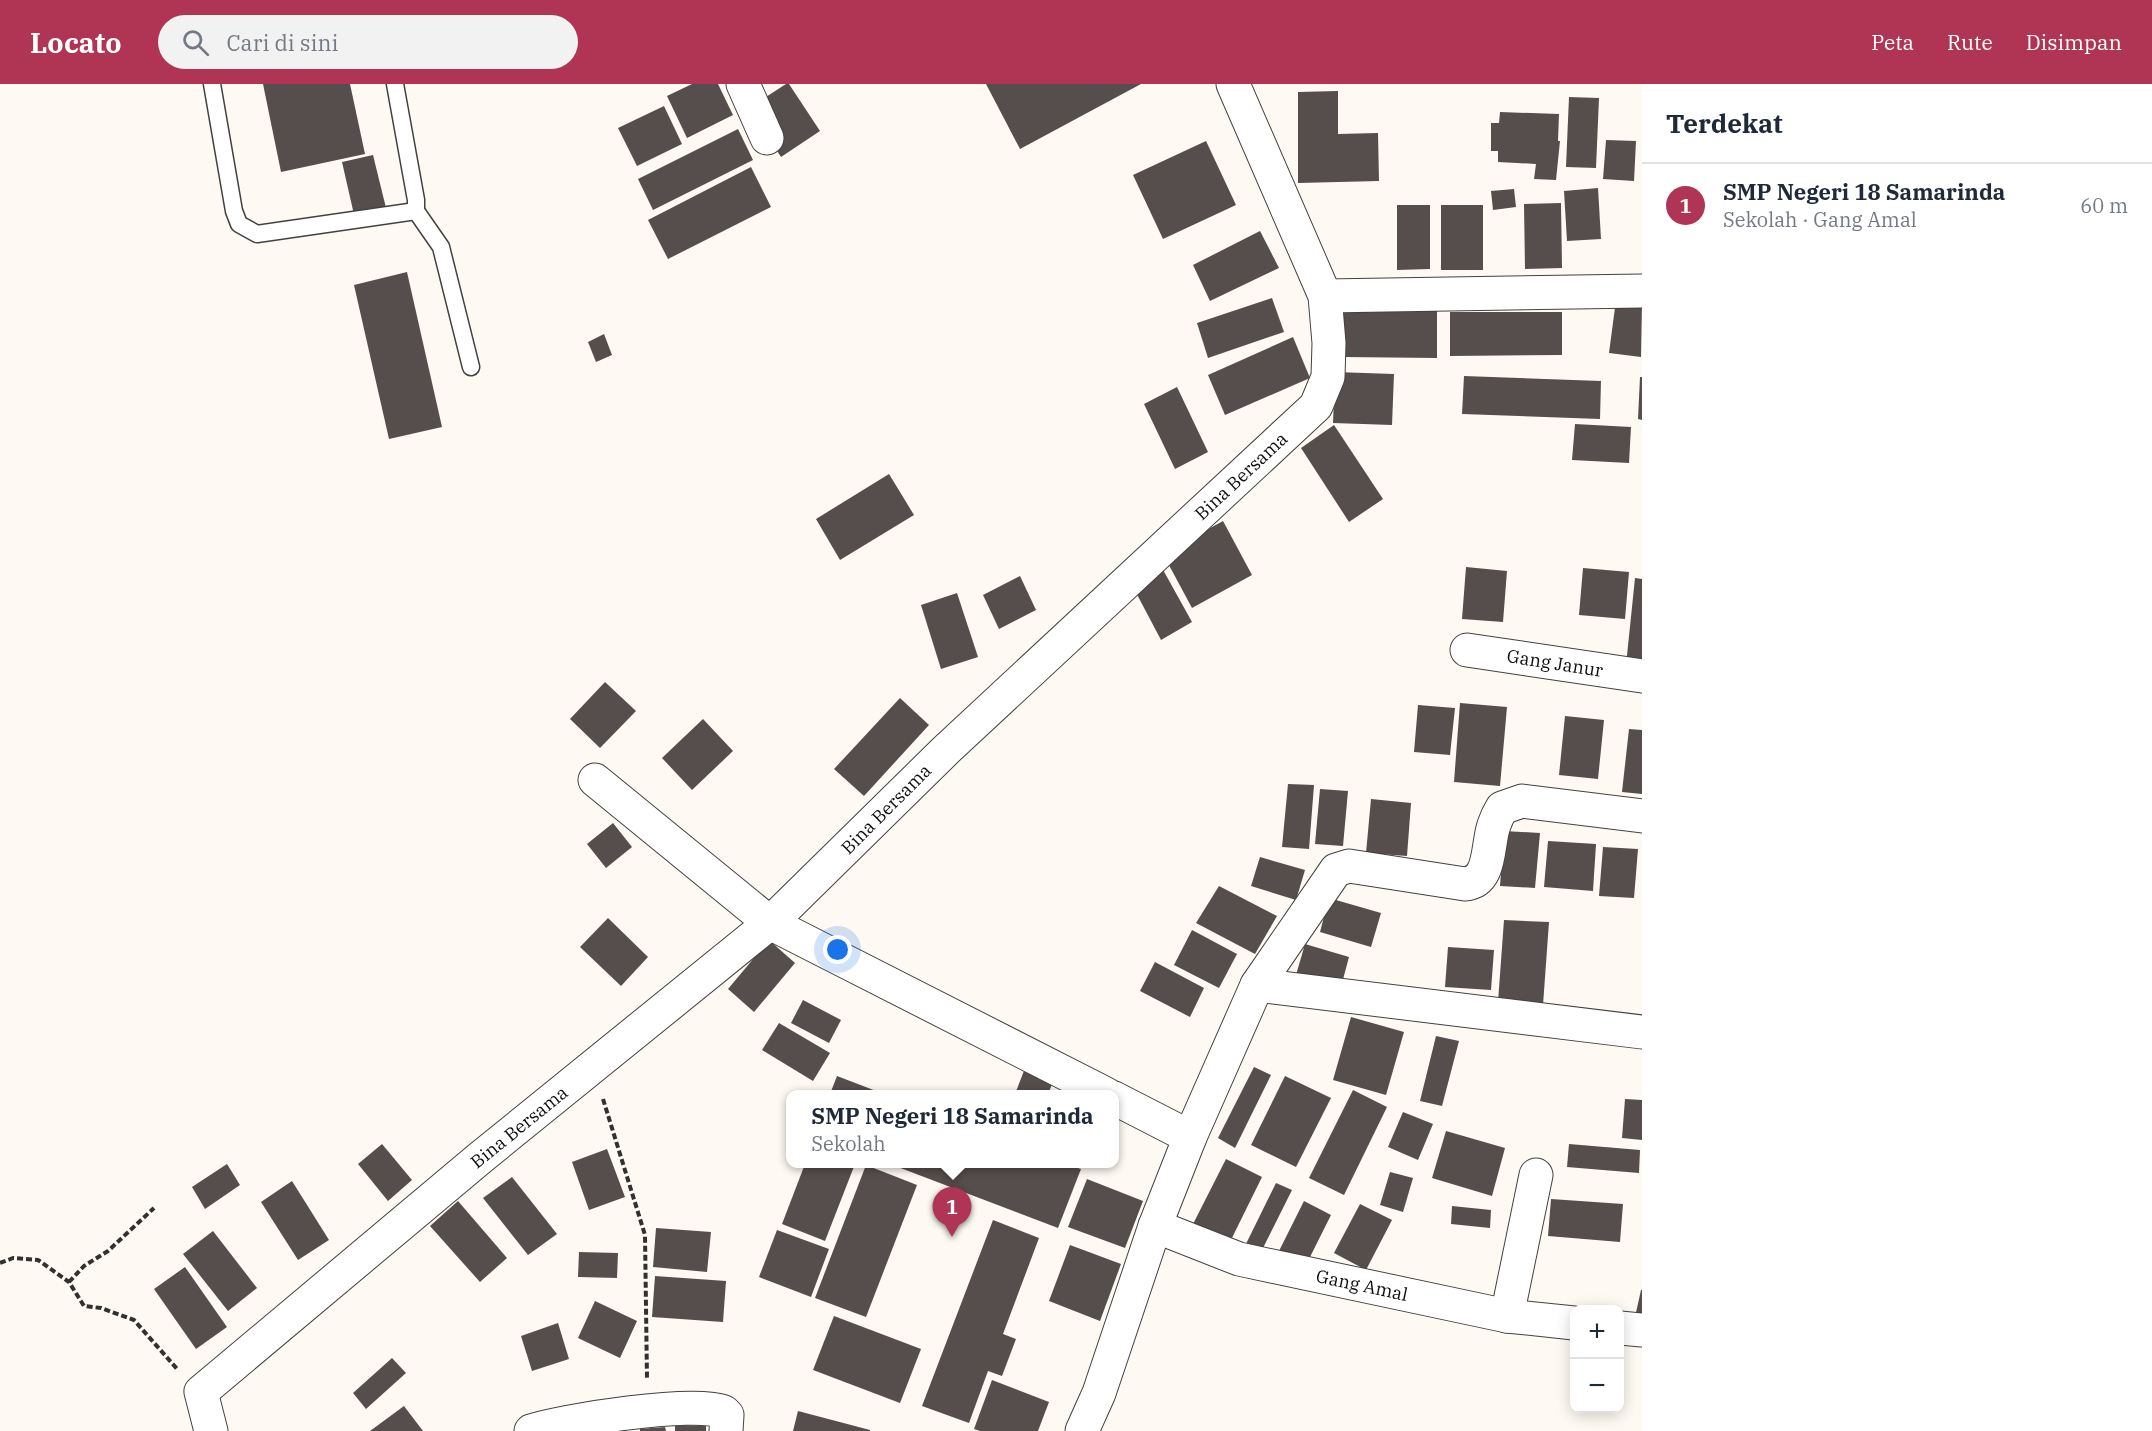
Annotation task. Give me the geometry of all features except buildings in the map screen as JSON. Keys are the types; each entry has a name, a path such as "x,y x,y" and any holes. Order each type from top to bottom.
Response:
{"street":[{"path":"743,84 767,138"},
{"name":"Bina Bersama","path":"207,1415 480,1158 770,923 954,742 1316,406 1328,377 1329,343 1325,296 1233,84"},
{"path":"1325,296 1642,291"},
{"name":"Gang Janur","path":"1467,650 1642,676"},
{"path":"595,780 770,923 1096,1090"},
{"path":"1082,1431 1099,1393 1155,1226 1190,1137 1257,985 1336,870 1349,866 1465,884 1474,883 1481,876 1485,866 1493,825 1502,807 1522,801 1642,816"},
{"path":"1257,985 1642,1032"},
{"path":"1119,1101 1190,1137"},
{"path":"1507,1316 1536,1175"},
{"name":"Gang Amal","path":"1155,1226 1239,1259 1507,1316 1570,1322"},
{"path":"1624,1328 1642,1330"},
{"path":"531,1431 646,1410 720,1410 727,1415 726,1431"}],"lane":[{"path":"212,84 234,211 239,224 257,234 416,211"},
{"path":"395,84 416,211 441,247 471,367"}],"path":[{"path":"593,1067 645,1235 646,1410"},
{"path":"69,1282 84,1266 108,1251 154,1208"},
{"path":"0,1263 13,1258 38,1260 69,1282 84,1306 101,1308 134,1320 207,1415"}],"place":[{"name":"SMP Negeri 18 Samarinda","path":"952,1237"}]}
